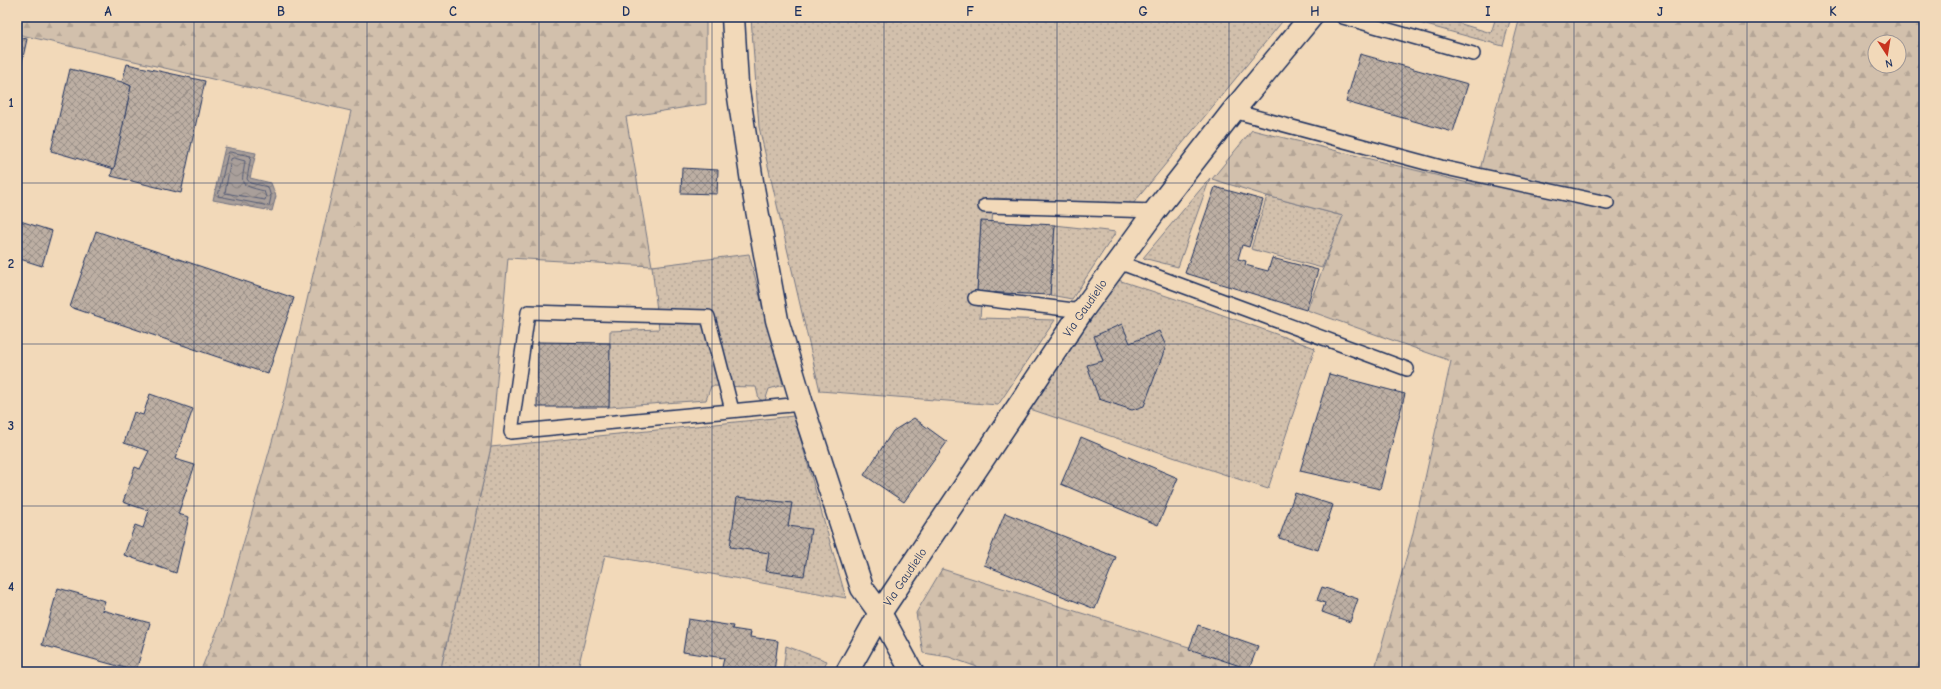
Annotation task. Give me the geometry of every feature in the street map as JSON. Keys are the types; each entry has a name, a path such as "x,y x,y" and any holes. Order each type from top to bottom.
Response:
{"street":[{"path":"733,17 737,84 753,188 777,320 802,404 862,588 880,613 912,672"},
{"name":"Via Gaudiello","path":"846,672 880,613 1082,311 1155,211 1233,111 1311,17"}],"lane":[{"path":"1343,17 1473,54"},
{"path":"1233,111 1442,167 1607,203"},
{"path":"985,206 1155,211"},
{"path":"1118,262 1407,368"},
{"path":"975,298 1082,311"},
{"path":"732,410 708,317 528,312 511,432 802,404"}],"green space":[{"path":"17,17 706,17 706,104 626,117 652,266 508,258 491,447 440,672 200,672 222,619 284,399 351,111 17,34"},
{"path":"751,17 1286,17 1132,205 994,198 992,222 981,222 977,291 982,292 980,318 1055,320 998,405 820,391 759,127"},
{"path":"1397,17 1438,17 1491,33 1496,17 1511,17 1503,46"},
{"path":"1520,17 1924,17 1924,672 1374,672 1412,537 1451,361 1307,310 1343,216 1267,196 1212,179 1252,130 1476,185"},
{"path":"1210,178 1178,267 1143,258"},
{"path":"1267,196 1343,216 1322,268 1251,249"},
{"path":"1055,225 1116,232 1072,299 1050,295"},
{"path":"749,254 783,385 769,389 765,401 759,399 756,387 711,386 706,400 609,407 610,331 659,329 652,266"},
{"path":"1115,279 1206,309 1315,348 1268,489 1027,408"},
{"path":"794,416 846,598 605,555 577,672 440,672 491,447"},
{"path":"942,569 1268,672 991,672 949,657 923,653 916,613"},
{"path":"786,646 827,661 821,672 783,672"}],"water":[{"path":"225,147 256,153 250,178 271,183 276,196 272,211 213,200"}],"building":[{"path":"17,37 27,39 21,66 17,65"},
{"path":"1360,54 1468,84 1453,132 1346,102"},
{"path":"127,64 205,81 181,193 111,176 131,86 122,82"},
{"path":"70,69 122,82 131,86 114,169 51,151"},
{"path":"682,168 718,170 717,194 681,193"},
{"path":"1215,187 1263,200 1249,247 1242,245 1238,259 1246,261 1245,265 1268,271 1272,258 1318,270 1306,310 1185,273"},
{"path":"17,220 52,231 42,266 17,258"},
{"path":"981,221 1055,225 1050,295 977,292"},
{"path":"96,231 294,298 268,374 70,307"},
{"path":"1122,324 1130,343 1159,331 1166,346 1144,406 1132,410 1099,399 1087,365 1103,361 1094,336"},
{"path":"538,342 610,343 609,407 537,407"},
{"path":"1329,374 1405,394 1380,489 1300,471"},
{"path":"150,394 193,409 175,459 195,465 178,514 189,517 176,573 124,555 135,525 143,528 149,511 123,502 135,467 140,469 149,451 124,443 134,412 143,415"},
{"path":"914,418 947,442 904,502 864,475 893,431"},
{"path":"1081,437 1178,478 1158,525 1061,484"},
{"path":"1295,493 1333,505 1318,550 1279,538"},
{"path":"737,497 792,503 788,526 811,529 804,576 766,571 769,553 730,547"},
{"path":"1005,513 1116,557 1095,609 984,565"},
{"path":"1322,587 1358,599 1350,622 1322,612 1325,603 1317,600"},
{"path":"58,588 105,601 102,610 150,623 136,671 42,645"},
{"path":"688,619 733,626 732,629 751,632 750,637 778,641 774,672 721,672 724,658 683,652"},
{"path":"1198,625 1258,646 1249,669 1189,649"}]}
